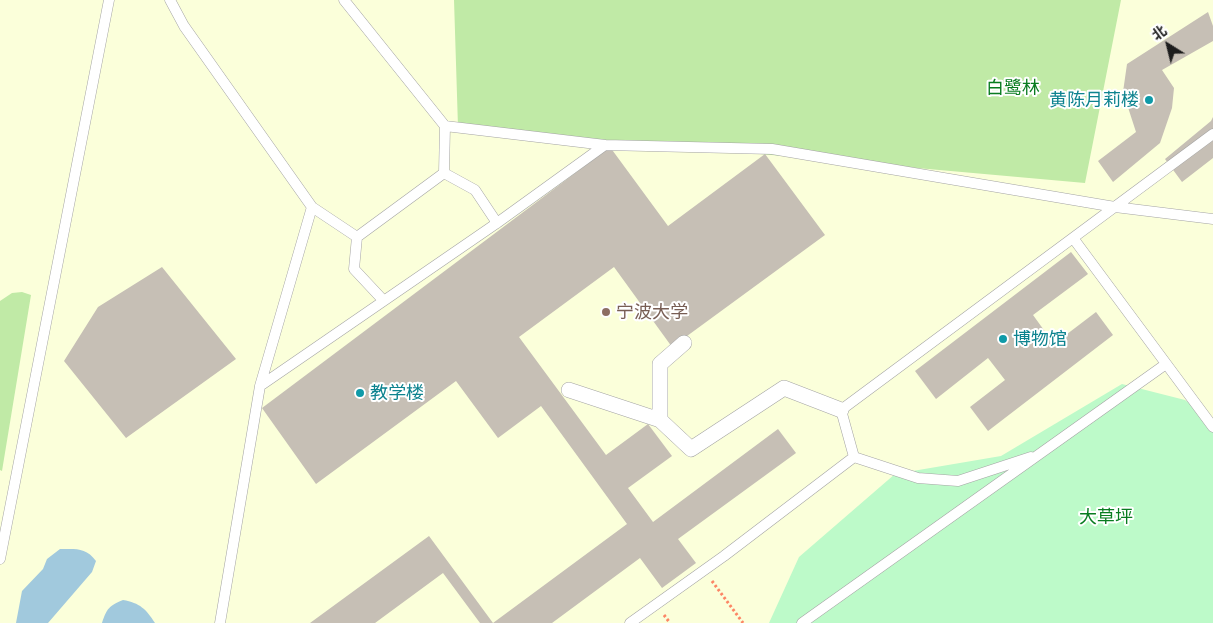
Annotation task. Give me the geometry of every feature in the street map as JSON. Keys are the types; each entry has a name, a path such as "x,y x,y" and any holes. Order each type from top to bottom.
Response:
{"street":[{"path":"660,420 660,364 684,343"},
{"path":"569,390 660,420 690,449 784,388 841,410"}],"lane":[{"path":"0,559 110,0"},
{"path":"170,0 184,26 312,207 356,237"},
{"path":"344,0 445,126 444,173"},
{"path":"445,126 605,145 772,149 1114,207 1213,219"},
{"path":"854,457 841,410 1213,134"},
{"path":"260,386 497,223 605,145"},
{"path":"356,237 444,173"},
{"path":"444,173 475,190 497,223"},
{"path":"220,623 260,386 312,207"},
{"path":"356,237 354,269 384,300"},
{"path":"1073,238 1213,427"},
{"path":"802,623 1166,364"},
{"path":"854,457 918,478 958,481 1041,453"},
{"path":"630,623 854,457"}],"path":[{"path":"704,570 743,623"}],"shaded area":[{"name":"宁波大学","path":"0,0 1213,0 1213,623 0,623"}],"green space":[{"name":"白鹭林","path":"454,0 1121,0 1085,183 458,127"},
{"path":"22,292 31,295 2,471 0,470 0,301 12,293"},
{"name":"大草坪","path":"1122,384 1185,400 1213,422 1213,623 769,623 799,557 895,474 1001,456"}],"water":[{"path":"60,549 80,550 88,553 96,561 92,572 48,623 16,623 22,591 43,569 47,559"},
{"path":"123,600 142,607 155,623 102,623 109,608"}],"building":[{"name":"黄陈月莉楼","path":"1208,12 1213,26 1213,41 1162,70 1174,88 1172,108 1160,143 1113,182 1098,161 1136,132 1123,92 1127,64"},
{"path":"1213,117 1213,158 1182,182 1165,159 1211,121"},
{"name":"教学楼","path":"610,147 668,226 765,154 825,235 672,347 614,267 519,337 606,455 648,424 672,456 628,488 653,522 778,429 796,453 678,539 696,563 662,588 640,558 552,623 493,623 627,524 541,406 498,438 456,381 316,484 262,408"},
{"name":"博物馆","path":"1071,252 1088,274 1033,315 1054,344 1096,312 1113,335 988,431 970,407 1005,380 988,358 936,399 915,371"},
{"path":"162,267 236,359 126,438 64,361 98,307"},
{"path":"429,536 493,623 480,623 443,573 375,623 310,623"}],"place":[{"name":"黄陈月莉楼","path":"1149,100"},
{"name":"宁波大学","path":"606,312"},
{"name":"博物馆","path":"1003,339"},
{"name":"教学楼","path":"360,393"}]}
